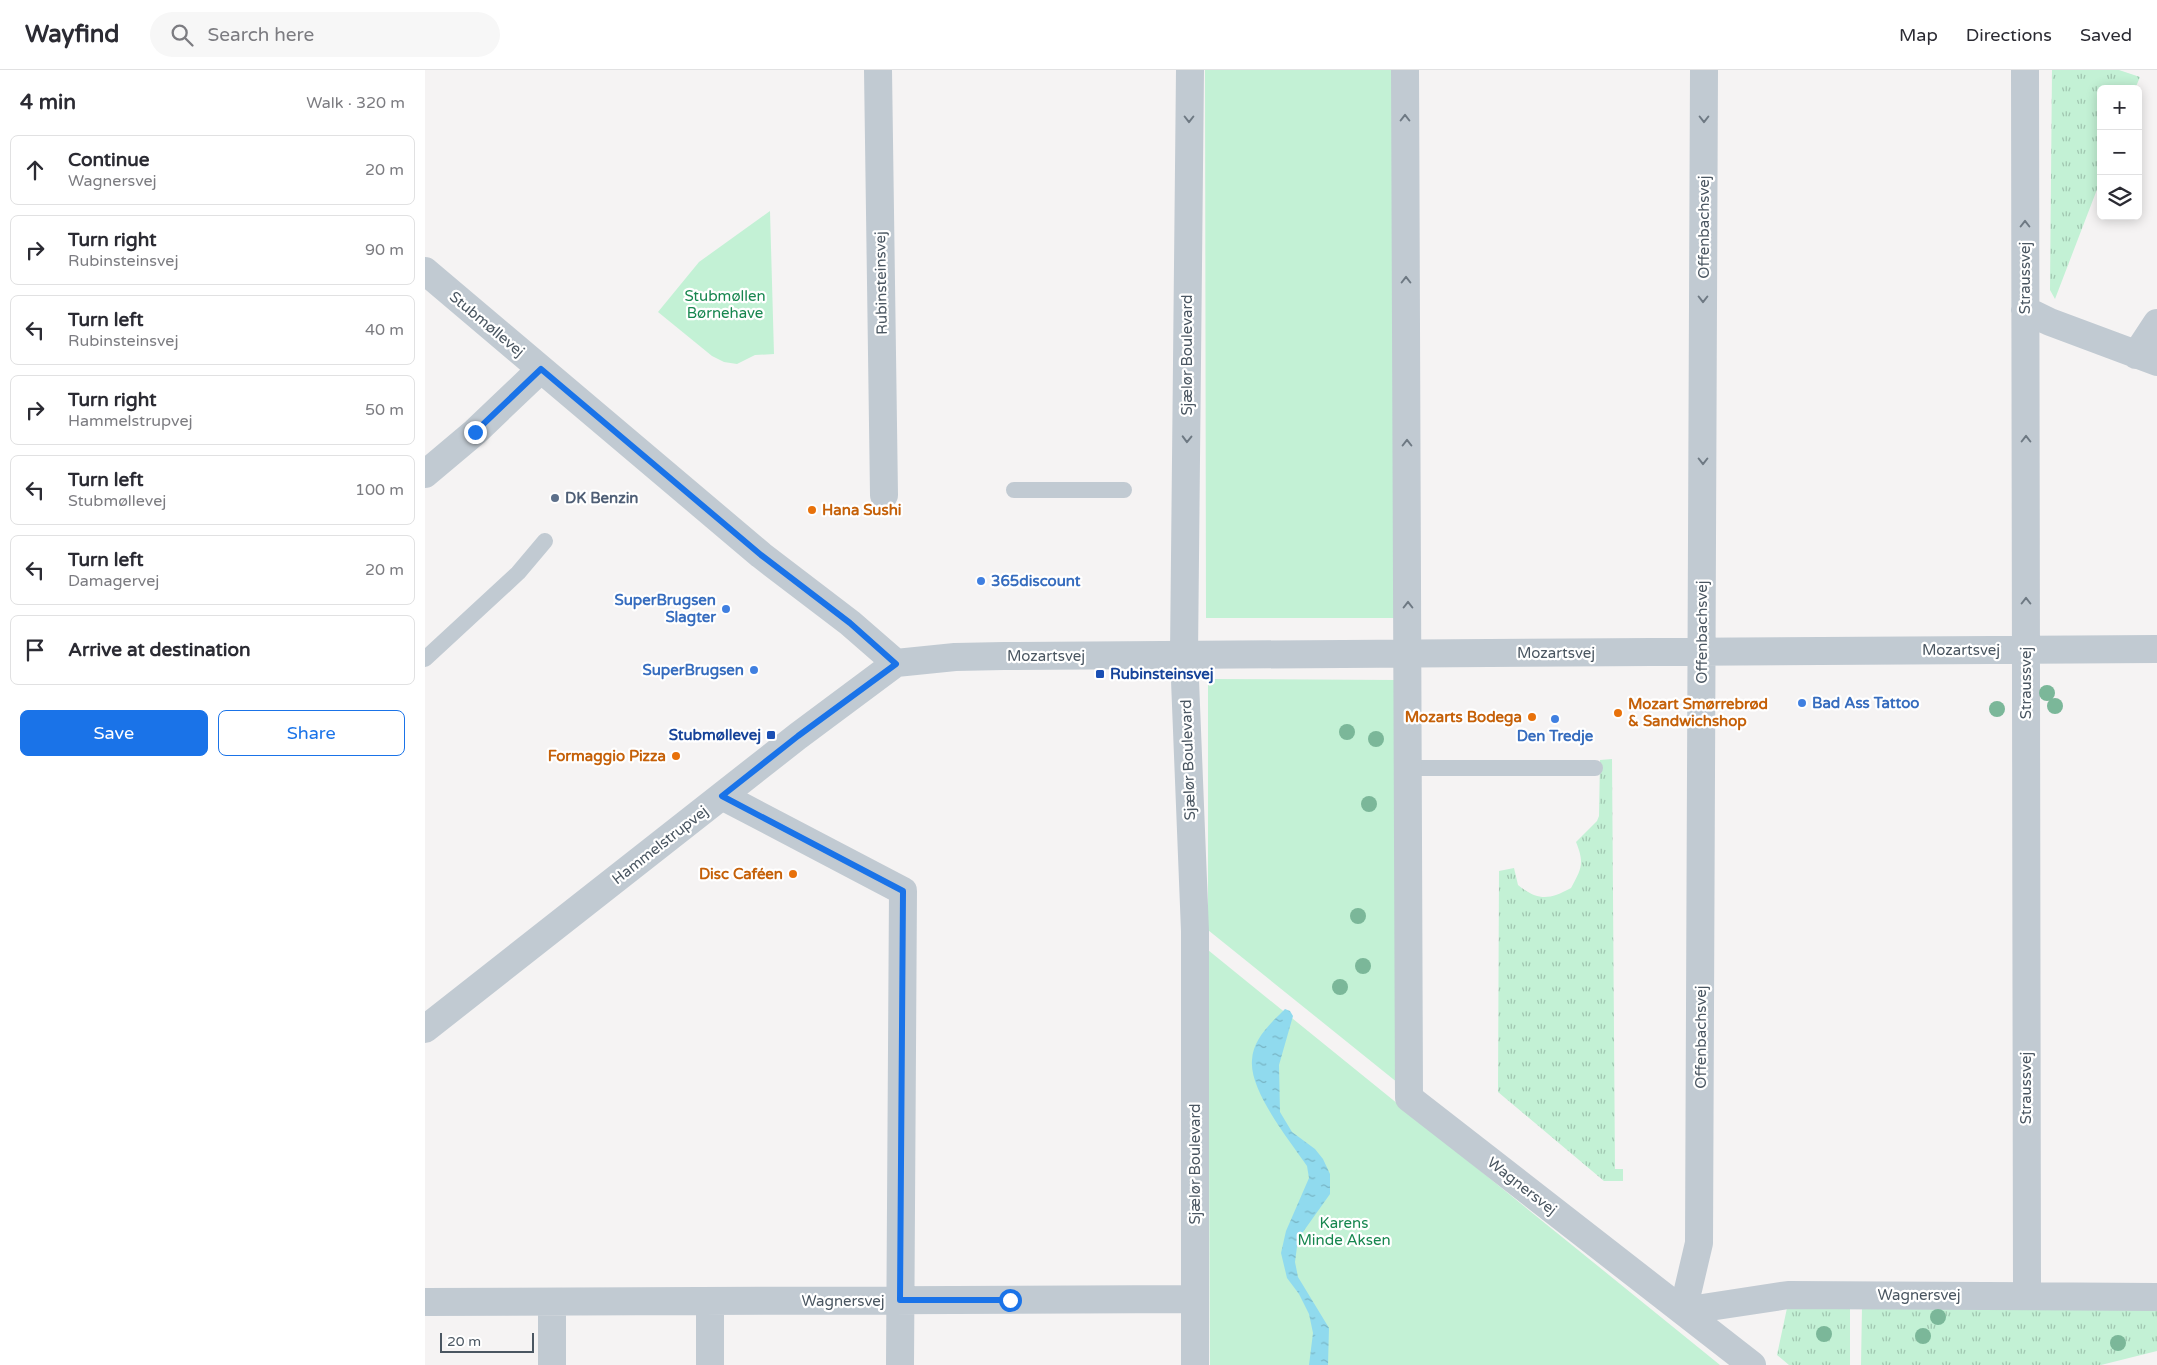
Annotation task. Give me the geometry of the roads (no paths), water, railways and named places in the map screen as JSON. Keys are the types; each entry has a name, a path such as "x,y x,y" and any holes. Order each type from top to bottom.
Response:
{"street":[{"name":"Rubinsteinsvej","path":"878,70 884,495"},
{"name":"Sjælør Boulevard","path":"1190,70 1181,491 1195,931 1195,1299"},
{"path":"1405,70 1408,768"},
{"name":"Offenbachsvej","path":"1683,1311 1699,1243 1704,70"},
{"name":"Straussvej","path":"2025,70 2027,1296"},
{"name":"Stubmøllevej","path":"425,271 761,555 850,623 896,664"},
{"path":"2025,310 2050,322 2147,358 2157,323"},
{"path":"425,474 475,432 541,369"},
{"name":"Mozartsvej","path":"955,657 2157,649"},
{"name":"Hammelstrupvej","path":"425,1028 806,730 896,664 955,657"},
{"name":"Wagnersvej","path":"1408,768 1409,1098 1752,1365"},
{"path":"722,796 903,891 900,1365"},
{"name":"Wagnersvej","path":"1683,1311 1788,1295 2157,1296"},
{"path":"1195,1299 1195,1365"},
{"name":"Wagnersvej","path":"425,1302 1195,1299"},
{"path":"710,1301 710,1365"},
{"path":"552,1302 552,1365"}],"lane":[{"path":"1014,490 1124,490"},
{"path":"425,659 518,573 545,541"},
{"path":"1408,768 1595,768"}],"water":[{"path":"1285,1009 1290,1011 1293,1016 1279,1065 1280,1112 1292,1132 1315,1149 1323,1159 1330,1174 1330,1194 1298,1239 1295,1262 1298,1277 1329,1328 1328,1365 1309,1365 1313,1333 1309,1314 1299,1294 1287,1278 1281,1253 1286,1231 1309,1178 1307,1166 1272,1115 1257,1086 1253,1072 1253,1052 1259,1038"}],"place":[{"name":"DK Benzin","path":"555,498"},
{"name":"Hana Sushi","path":"812,510"},
{"name":"365discount","path":"981,581"},
{"name":"SuperBrugsen Slagter","path":"726,609"},
{"name":"SuperBrugsen","path":"754,670"},
{"name":"Rubinsteinsvej","path":"1100,674"},
{"name":"Bad Ass Tattoo","path":"1802,703"},
{"name":"Mozart Smørrebrød & Sandwichshop","path":"1618,713"},
{"name":"Mozarts Bodega","path":"1532,717"},
{"name":"Den Tredje","path":"1555,719"},
{"name":"Stubmøllevej","path":"771,735"},
{"name":"Formaggio Pizza","path":"676,756"},
{"name":"Disc Caféen","path":"793,874"}],"park label":[{"name":"Stubmøllen Børnehave","path":"725,304"},
{"name":"Karens Minde Aksen","path":"1344,1232"}]}
